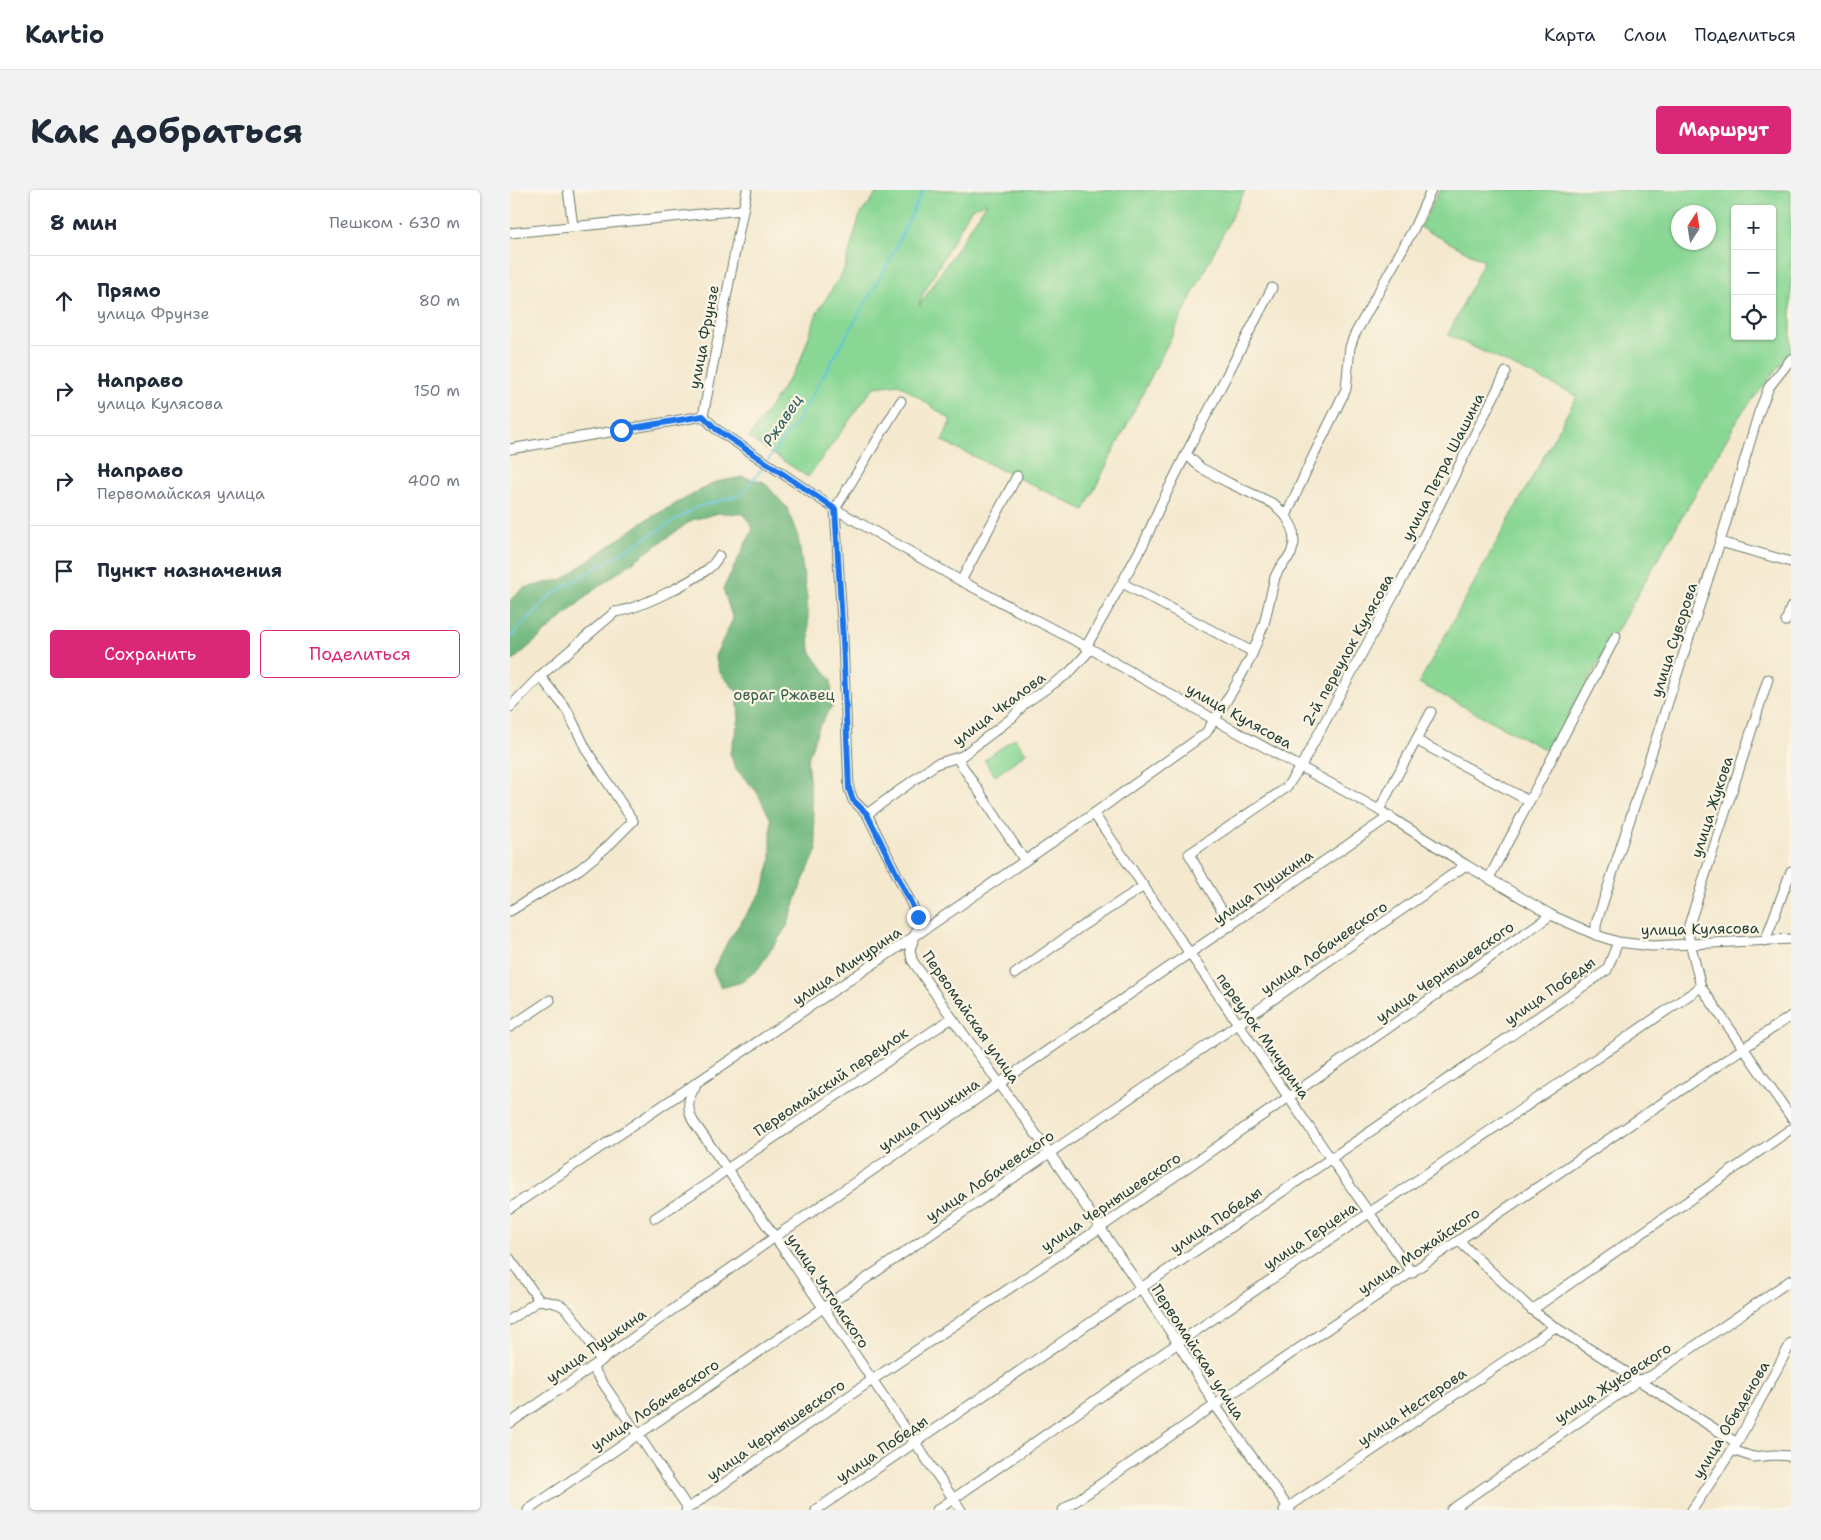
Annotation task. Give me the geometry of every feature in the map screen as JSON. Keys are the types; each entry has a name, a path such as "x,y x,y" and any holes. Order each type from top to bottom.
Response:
{"street":[{"path":"568,190 573,226"},
{"name":"улица Фрунзе","path":"703,416 747,190"},
{"path":"1186,454 1208,472 1274,504 1286,516 1346,389 1350,348 1354,336 1414,228 1431,190"},
{"path":"510,233 742,210"},
{"name":"улица Чкалова","path":"867,814 936,764 962,756 1013,717 1024,704 1078,665 1144,544 1160,506 1186,454 1272,288"},
{"name":"улица Суворова","path":"1596,935 1596,924 1720,542 1759,412 1769,387 1791,359"},
{"name":"улица Петра Шашина","path":"1405,574 1506,372"},
{"path":"835,509 901,401"},
{"path":"510,449 703,416"},
{"name":"улица Кулясова","path":"703,416 716,429 835,509 961,581 1088,648 1390,816 1466,865 1551,915 1596,935 1618,942 1652,946 1791,939"},
{"path":"961,581 1017,476"},
{"name":"Первомайская улица","path":"835,509 849,789 853,800 867,814 918,917 915,936 910,949 912,960 1049,1152 1178,1343 1215,1405 1287,1509"},
{"name":"улица Мичурина","path":"510,1208 1094,814 1206,733 1253,652 1264,624 1275,577 1291,554 1294,543 1293,529 1286,516"},
{"path":"1720,542 1791,562"},
{"path":"510,707 540,676 615,612 628,611 680,585 710,568 719,556"},
{"name":"2-й переулок Кулясова","path":"1231,926 1189,854 1286,788 1300,766 1405,574"},
{"path":"1122,583 1253,652"},
{"path":"1786,621 1791,607"},
{"path":"1489,878 1616,636"},
{"path":"510,911 580,869 608,846 633,821 587,751 567,710 540,676"},
{"name":"улица Жукова","path":"1701,987 1688,934 1689,925 1768,679"},
{"path":"1379,810 1432,712"},
{"path":"1416,740 1529,801"},
{"path":"957,758 1025,861"},
{"name":"переулок Мичурина","path":"1094,814 1288,1097 1412,1273"},
{"name":"улица Пушкина","path":"510,1423 601,1361 775,1237 1390,816"},
{"name":"улица Лобачевского","path":"528,1510 1238,1024 1466,865"},
{"path":"1765,941 1791,871"},
{"path":"1015,974 1079,928 1144,886"},
{"name":"улица Чернышевского","path":"687,1509 872,1380 1100,1228 1551,915"},
{"name":"улица Победы","path":"816,1510 1607,970 1618,942"},
{"path":"1701,987 1791,1117"},
{"name":"улица Герцена","path":"937,1510 1178,1343 1701,987"},
{"path":"510,1027 550,1000"},
{"name":"улица Можайского","path":"1063,1510 1215,1405 1791,1016"},
{"name":"Первомайский переулок","path":"655,1218 952,1018"},
{"name":"улица Ухтомского","path":"696,1084 688,1100 690,1115 961,1510"},
{"path":"1532,1310 1791,1129"},
{"path":"1459,1241 1532,1310 1735,1446 1753,1457 1791,1456"},
{"path":"510,1259 539,1300 562,1305 569,1312 582,1329 601,1361"},
{"name":"улица Жуковского","path":"1451,1510 1638,1381 1651,1376 1791,1280"},
{"path":"510,1320 539,1300"},
{"name":"улица Нестерова","path":"1287,1509 1555,1327"},
{"name":"улица Обыденова","path":"1692,1510 1735,1446 1790,1348"},
{"path":"592,1367 687,1509"}],"green space":[{"path":"879,190 1245,190 1084,510 942,441 951,420 899,384 874,387 808,477 749,438 800,362 817,313 844,270 860,215","holes":["986,204 919,306 922,296 971,209"]},
{"path":"1440,190 1791,190 1791,352 1741,414 1548,751 1419,683 1577,396 1448,335 1484,261 1420,227"},
{"name":"овраг Ржавец","path":"743,477 764,482 787,508 798,537 807,598 810,651 831,680 832,706 819,727 807,761 817,850 801,885 787,926 758,969 742,982 721,988 713,970 728,941 763,890 771,860 771,820 757,792 735,768 730,753 739,719 737,692 720,673 715,656 733,619 723,589 753,529 744,514 719,513 692,520 595,589 510,663 510,600 524,588 563,579 644,521 716,482"},
{"path":"1015,738 1026,753 995,776 984,760"}],"waterway":[{"name":"Ржавец","path":"768,460 796,423 888,264 923,190"},
{"name":"Ржавец","path":"510,638 551,595 697,507 741,495 764,466"}],"route":[{"path":"621,430 703,416 716,429 835,509 849,789 853,800 867,814 918,917"}]}
